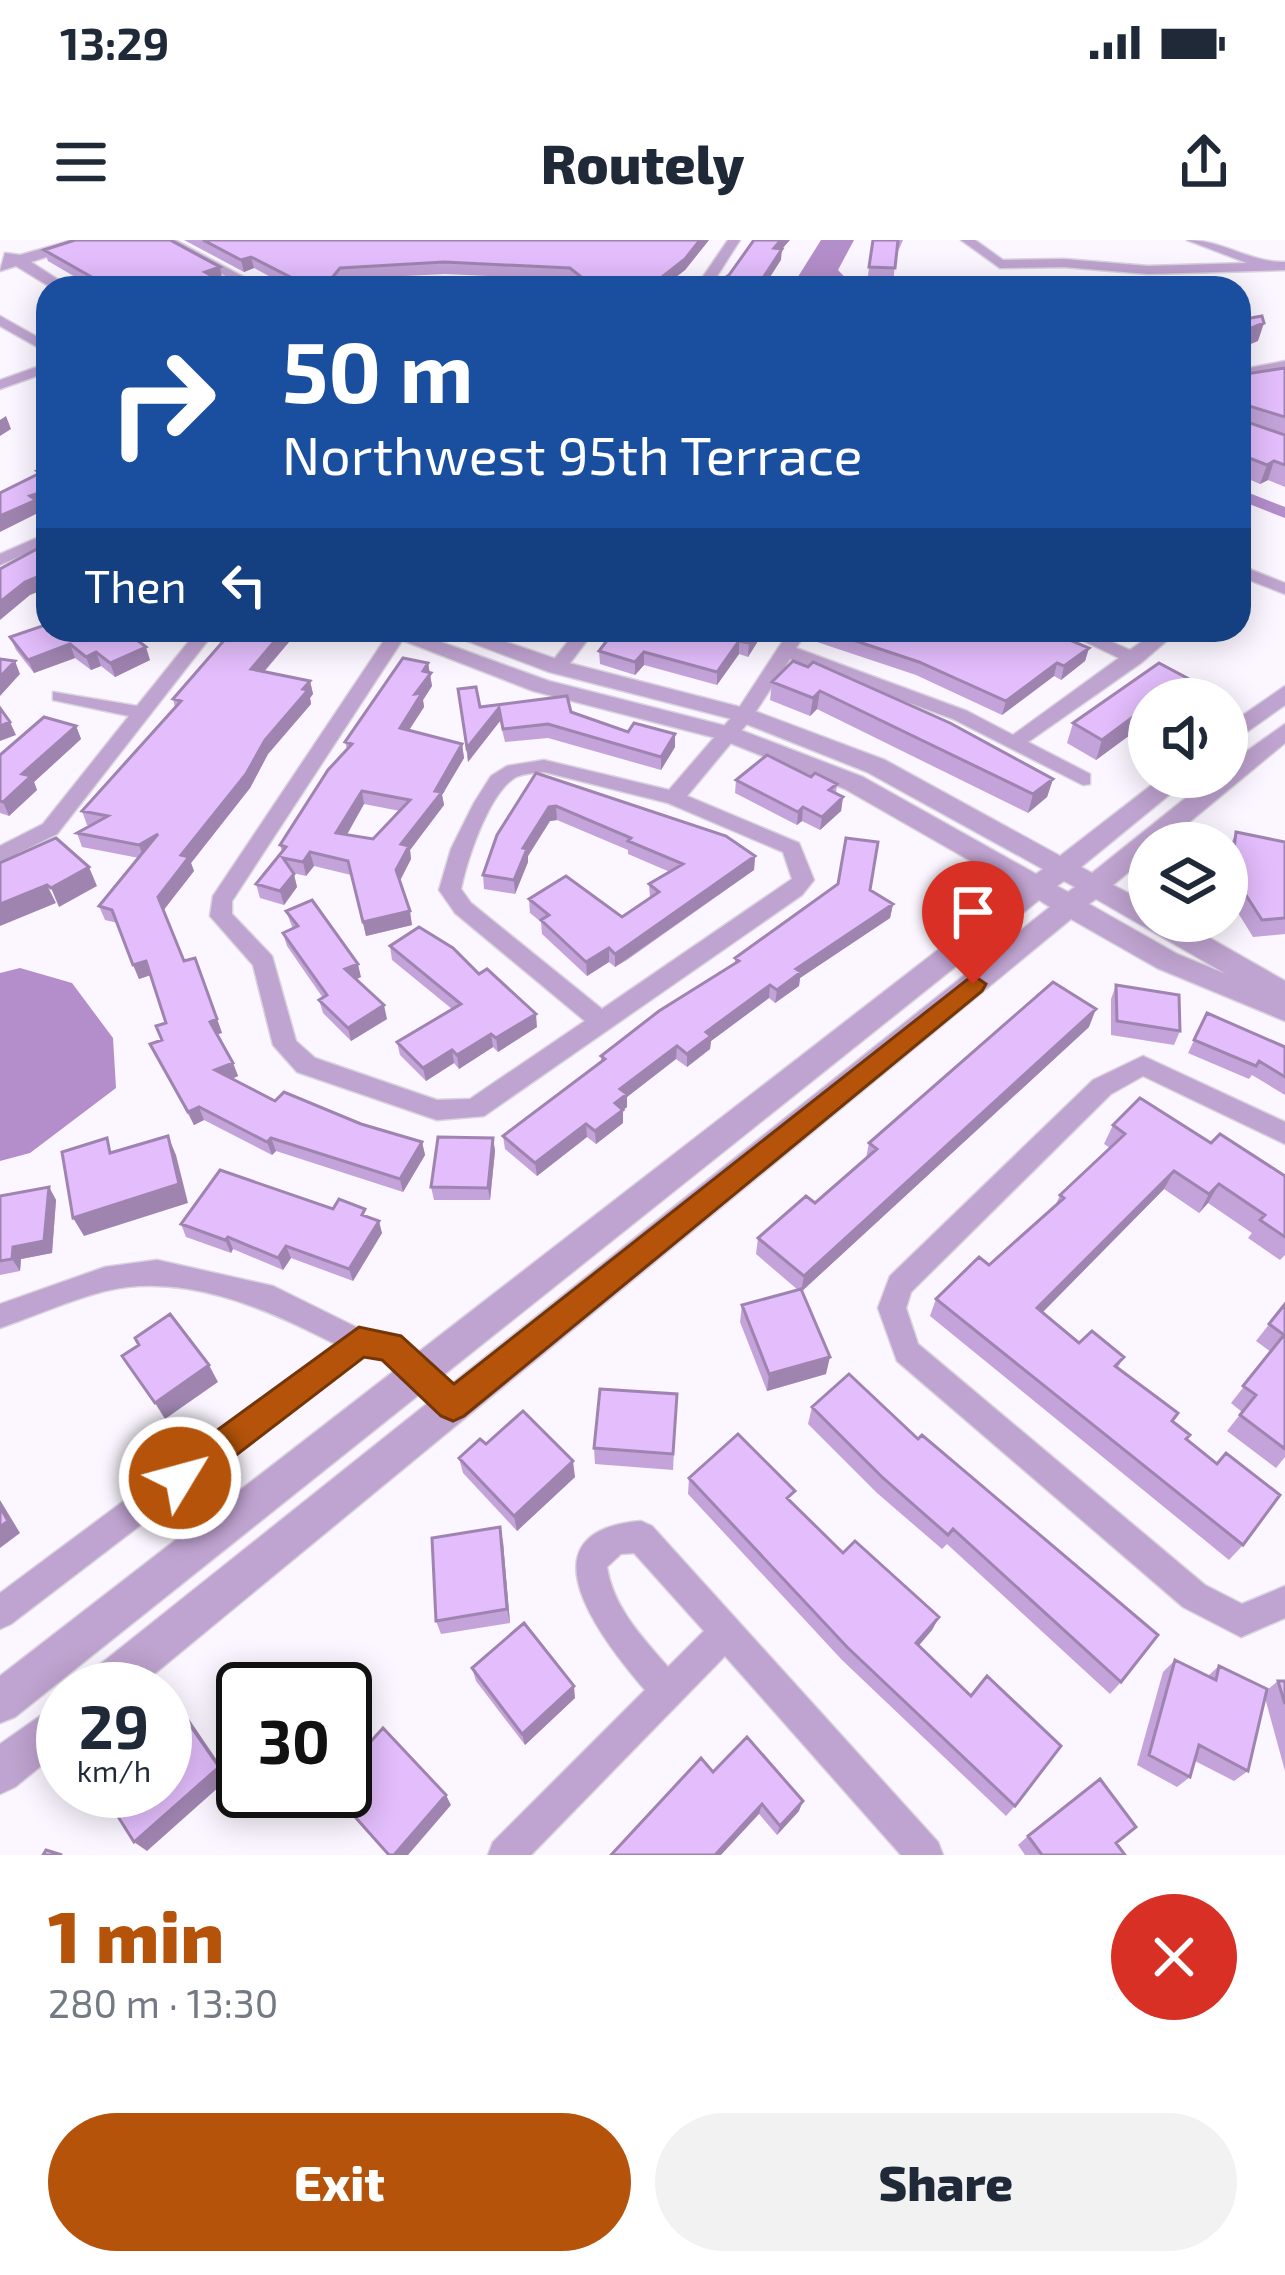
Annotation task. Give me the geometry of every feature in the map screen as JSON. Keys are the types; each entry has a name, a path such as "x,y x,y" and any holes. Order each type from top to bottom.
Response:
{"street":[{"path":"4,259 56,240"},
{"path":"4,259 90,240"},
{"path":"166,240 235,276"},
{"path":"709,276 734,240"},
{"path":"968,240 1000,265 1064,263 1148,270 1278,267"},
{"path":"1192,240 1278,267"},
{"path":"4,259 39,276"},
{"path":"4,259 36,288"},
{"path":"0,315 36,341"},
{"path":"1251,372 1285,365"},
{"path":"0,385 36,372"},
{"path":"0,560 36,544"},
{"path":"1251,576 1285,590"},
{"path":"0,855 50,829 197,642"},
{"path":"388,642 221,901 221,916 264,962 285,1045 305,1065 436,1110 475,1108 603,1023 794,890 802,880 792,848 674,798 544,766 522,766 499,780 452,871 450,890 463,908 603,1023"},
{"path":"421,642 542,686 736,725"},
{"path":"484,642 736,725 1047,879 1097,885 1128,903"},
{"path":"557,667 577,642"},
{"path":"674,798 736,725 792,642"},
{"path":"1098,642 1135,658"},
{"path":"1015,743 1155,642"},
{"path":"786,651 884,684 1083,778"},
{"path":"1248,722 1285,693"},
{"path":"60,696 139,712"},
{"path":"136,1662 1285,731"},
{"path":"0,1702 1151,798"},
{"path":"1047,879 1069,908 1167,961 1285,1010"},
{"path":"1194,942 1285,995"},
{"path":"1285,1134 1143,1065 1102,1087 900,1285 892,1309 908,1352 1194,1596 1241,1621 1285,1602"},
{"path":"0,1316 105,1279 158,1272 274,1298 359,1342 390,1346 453,1406"},
{"path":"0,1613 359,1342"},
{"path":"668,1692 615,1628 592,1587 590,1562 615,1538 641,1537 925,1855"},
{"path":"506,1855 728,1631"},
{"path":"0,1772 36,1743"}],"shaded area":[{"path":"821,240 854,240 838,270 844,276 798,276"},
{"path":"20,968 72,983 113,1038 116,1088 30,1153 0,1161 0,973"}],"building":[{"path":"75,240 170,240 220,267 205,272 212,276 90,276 44,250"},
{"path":"203,240 700,240 663,276 580,276 570,268 444,262 340,268 333,276 288,276 251,257 241,260"},
{"path":"754,240 781,240 774,248 782,249 764,276 729,275"},
{"path":"873,240 898,240 895,268 869,267"},
{"path":"1262,316 1264,323 1251,328 1251,318"},
{"path":"1285,368 1285,417 1251,406 1251,373"},
{"path":"1251,423 1285,435 1285,465 1274,461 1267,465 1251,459"},
{"path":"36,475 36,494 30,496 36,500 0,516 0,493"},
{"path":"36,550 36,577 0,602 0,569"},
{"path":"36,628 36,642 140,642 146,647 110,663 96,652 86,657 70,644 28,660 10,637"},
{"path":"223,642 274,642 251,669 310,681 303,689 308,690 265,740 246,774 181,855 189,857 158,897 184,961 195,958 217,1019 210,1022 233,1063 215,1070 275,1101 284,1092 361,1124 422,1142 400,1179 271,1138 267,1142 199,1107 188,1112 150,1044 162,1040 156,1026 166,1023 146,961 133,965 112,910 99,906 158,834 139,845 77,833 108,816 82,811 181,701 173,699"},
{"path":"606,642 738,642 717,672 644,652 635,662 599,651"},
{"path":"859,642 1075,642 1089,648 1064,666 1057,663 1006,701 919,662"},
{"path":"403,658 428,663 423,671 431,673 415,694 422,693 400,728 462,744 435,791 442,792 401,844 409,846 396,870 410,911 363,922 348,861 310,852 303,862 283,858 294,874 280,891 256,884 286,847 280,845 328,770 352,744 345,742","holes":["362,791 410,800 373,839 336,833"]},
{"path":"0,659 15,661 0,677"},
{"path":"793,661 808,667 813,662 950,723 1053,779 1033,794 820,691 813,698 772,682"},
{"path":"1159,663 1187,678 1138,678"},
{"path":"1128,685 1128,721 1102,740 1073,723"},
{"path":"476,687 480,707 567,696 571,712 628,732 634,723 675,734 661,757 548,724 503,729 499,708 467,748 458,689"},
{"path":"44,717 76,726 22,774 31,776 0,801 0,755"},
{"path":"767,755 837,784 829,790 843,797 822,817 803,807 798,812 736,780"},
{"path":"536,773 726,836 755,856 615,954 609,948 586,962 541,920 549,915 529,899 566,876 622,917 659,892 649,884 683,864 556,806 549,807 523,848 527,849 514,880 483,875 497,835"},
{"path":"1248,834 1285,842 1285,918 1262,920 1248,898"},
{"path":"56,838 89,867 51,888 47,885 0,904 0,863"},
{"path":"846,838 878,842 870,890 893,904 796,969 801,972 777,990 770,985 706,1032 711,1036 687,1054 677,1046 620,1089 627,1094 615,1103 623,1110 595,1131 586,1124 535,1163 503,1136 605,1059 601,1056 659,1011 739,961 735,958 838,884"},
{"path":"312,900 358,964 345,969 384,1005 348,1028 319,1000 327,995 283,933 298,926 286,911"},
{"path":"419,927 453,948 479,974 487,969 536,1014 496,1038 491,1034 457,1055 452,1050 423,1068 397,1042 461,1004 390,946"},
{"path":"1053,982 1096,1009 804,1276 758,1238 806,1196 815,1203 877,1149 869,1143"},
{"path":"1116,985 1179,995 1180,1031 1117,1021"},
{"path":"1207,1013 1285,1047 1285,1077 1259,1061 1256,1066 1194,1040"},
{"path":"1140,1098 1211,1143 1220,1134 1285,1176 1285,1237 1260,1220 1265,1215 1219,1184 1209,1194 1174,1171 1037,1308 1079,1343 1092,1331 1124,1357 1115,1366 1178,1413 1172,1421 1190,1435 1186,1439 1217,1464 1226,1453 1280,1495 1243,1545 936,1299 979,1257 989,1265 1064,1198 1060,1195 1125,1134 1113,1125"},
{"path":"168,1136 179,1184 73,1218 62,1152 107,1138 110,1153"},
{"path":"438,1137 493,1138 488,1188 431,1187"},
{"path":"220,1170 333,1209 339,1199 365,1209 362,1215 379,1221 349,1269 286,1246 278,1258 181,1224"},
{"path":"49,1187 44,1241 13,1247 12,1259 0,1261 0,1196"},
{"path":"801,1289 830,1357 769,1374 742,1305"},
{"path":"1285,1304 1285,1449 1240,1415 1256,1395 1243,1386 1284,1335 1269,1324"},
{"path":"170,1314 209,1365 155,1403 122,1356 139,1345 135,1338"},
{"path":"849,1374 918,1439 922,1435 1158,1635 1121,1682 953,1529 948,1535 883,1478 812,1407"},
{"path":"600,1389 677,1394 673,1454 594,1448"},
{"path":"523,1411 573,1461 514,1516 459,1458 480,1439 486,1444"},
{"path":"738,1434 795,1491 787,1498 843,1553 855,1541 939,1617 916,1643 971,1696 987,1676 1061,1746 1015,1806 847,1647 689,1478"},
{"path":"500,1527 507,1609 436,1621 432,1538"},
{"path":"524,1623 574,1686 522,1734 472,1668"},
{"path":"1175,1660 1216,1680 1219,1666 1267,1689 1248,1771 1199,1745 1190,1777 1149,1755"},
{"path":"192,1728 216,1763 216,1770 192,1791"},
{"path":"383,1728 446,1795 394,1855 356,1818 372,1818 372,1740"},
{"path":"747,1737 803,1801 780,1826 762,1804 715,1855 611,1855 701,1758 713,1772"},
{"path":"1100,1779 1136,1827 1116,1843 1125,1855 1042,1855 1028,1836"},
{"path":"119,1818 161,1818 134,1842"}],"waterway":[{"path":"1251,499 1285,513"}],"route":[{"path":"180,1478 359,1342 390,1346 453,1406 973,984"}]}
